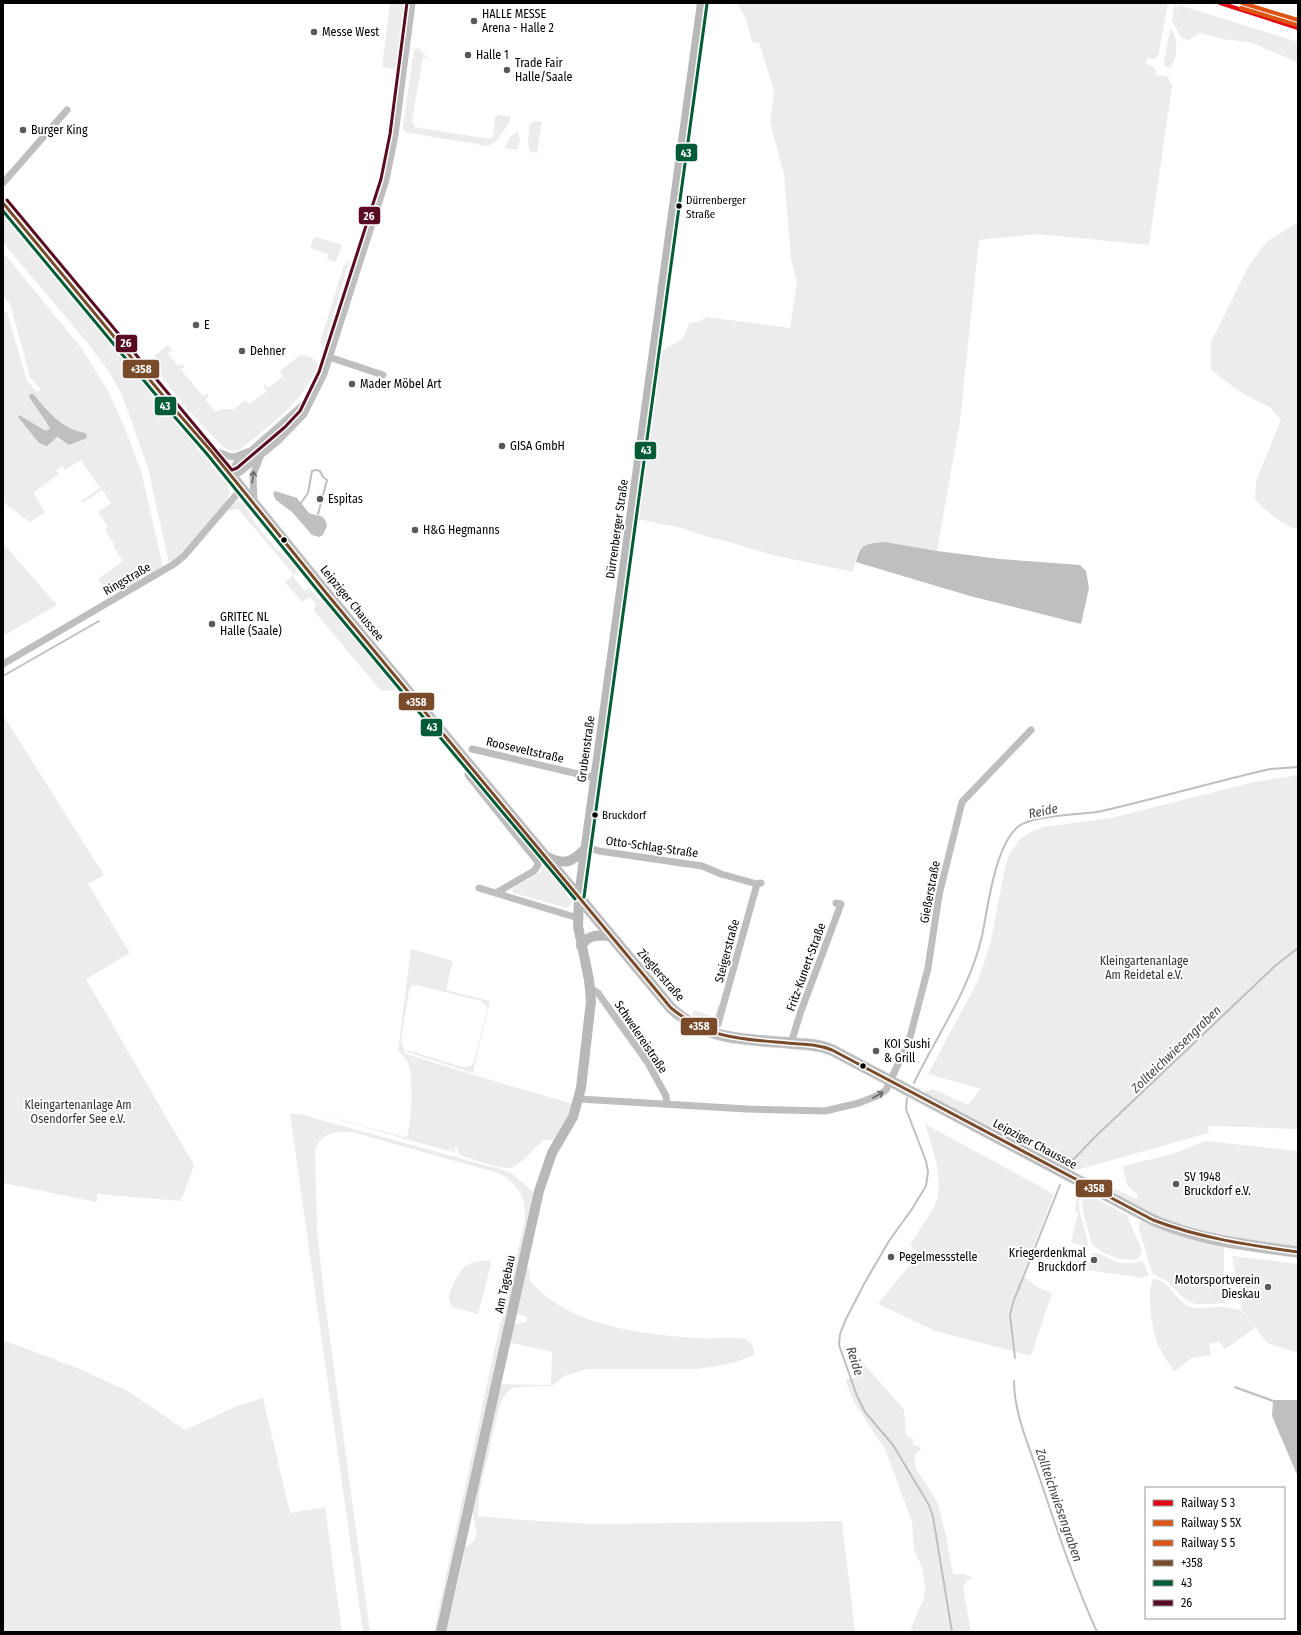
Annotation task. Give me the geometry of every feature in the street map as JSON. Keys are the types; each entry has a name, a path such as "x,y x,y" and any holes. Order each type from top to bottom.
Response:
{"main road":[{"name":"Leipziger Chaussee","path":"3,203 242,488 327,594 453,746"},
{"name":"Zieglerstraße","path":"453,746 470,765 542,859 579,896 671,1008 680,1016 697,1027 716,1034 812,1044 832,1050 905,1089"},
{"name":"Leipziger Chaussee","path":"905,1089 1153,1220 1171,1228 1210,1240 1298,1252"}],"street":[{"path":"231,476 240,472 288,431 304,414 324,374 386,180 394,142 412,3"},
{"name":"Dürrenberger Straße","path":"619,606 702,3"},
{"path":"3,183 67,110"},
{"path":"329,357 382,375"},
{"path":"231,476 236,464 311,398"},
{"path":"211,451 219,452 231,458 252,450"},
{"path":"254,503 253,475 262,453"},
{"name":"Ringstraße","path":"3,664 174,564 184,556 242,488"},
{"name":"Grubenstraße","path":"579,896 619,606"},
{"name":"Gießerstraße","path":"579,1099 747,1109 825,1111 859,1103 879,1096 886,1090 909,1041 928,968 939,895 962,802 1031,730"},
{"name":"Rooseveltstraße","path":"472,749 595,778"},
{"path":"496,893 534,871 542,859 568,862 574,859 585,848"},
{"name":"Otto-Schlag-Straße","path":"585,848 702,866 721,874 759,883"},
{"name":"Steigerstraße","path":"718,1024 759,883"},
{"path":"479,888 578,918"},
{"name":"Am Tagebau","path":"441,1632 539,1191 552,1153 573,1117 579,1099 591,1000 590,988 581,946 578,918 579,896"},
{"name":"Fritz-Kunert-Straße","path":"791,1043 801,1010 841,904 836,903"},
{"path":"581,946 589,937 596,935 611,936"},
{"name":"Schwelereistraße","path":"590,988 598,993 648,1063 666,1096 667,1104"}],"green space":[{"path":"390,3 409,3 400,65 394,69 382,67"},
{"path":"737,3 1168,3 1158,56 1154,59 1147,58 1146,64 1152,66 1156,71 1155,75 1168,77 1172,86 1149,245 1038,234 979,240 960,421 937,551 885,542 858,551 853,572 777,556 704,536 682,528 637,519 636,516 657,355 683,337 689,323 698,322 707,317 790,328 797,282 791,259 784,174 770,122 774,90 759,43 752,42 746,18"},
{"path":"1175,3 1177,10 1179,5 1298,42 1298,64 1293,60 1249,42 1228,40 1199,33 1189,40 1185,39 1180,36 1172,20"},
{"path":"1170,29 1175,37 1176,54 1170,68 1165,66 1164,62"},
{"path":"419,48 429,60 423,57 412,121 415,127 490,139 493,137 495,117 498,115 511,117 502,134 492,144 488,146 404,132 403,125 414,49"},
{"path":"534,121 542,122 537,153 529,150 528,138 530,124"},
{"path":"518,131 520,140 517,150 505,148 510,137"},
{"path":"3,215 227,484 230,493 226,501 192,542 169,564 148,468 122,395 109,372 87,342 3,243"},
{"path":"1298,222 1298,529 1280,521 1255,500 1256,481 1281,420 1271,408 1242,393 1211,369 1211,342 1247,269 1266,242"},
{"path":"316,237 342,245 336,262 327,259 328,254 310,248 313,239"},
{"path":"3,252 82,349 107,389 125,428 141,471 163,567 119,593 108,593 98,579 123,561 105,530 108,527 98,512 111,503 102,490 83,503 81,501 100,488 81,460 65,470 62,466 56,470 59,474 33,493 45,512 30,522 3,502 3,312 7,312 27,381 37,392 41,390 30,377 10,303 3,297","holes":["30,394 33,395 62,424 69,428 86,433 81,439 69,445 18,417 20,416 47,431 50,428 29,397"]},
{"path":"347,261 349,262 323,347 320,342 344,265 346,265"},
{"path":"166,346 169,346 172,350 168,354 178,366 182,363 185,367 181,370 203,396 207,393 209,396 205,400 216,412 221,409 235,409 245,400 249,404 267,391 263,385 265,384 268,388 283,376 280,371 300,355 310,357 318,365 304,391 295,402 275,421 241,449 233,451 228,450 221,445 182,403 152,363 155,355"},
{"path":"237,501 242,502 260,530 296,567 296,573 293,577 305,591 309,588 320,600 328,605 398,690 381,691 314,611 316,604 310,597 302,602 285,582 294,575 238,509 226,511"},
{"path":"3,543 57,605 3,636"},
{"name":"Kleingartenanlage Am Osendorfer See e.V.","path":"3,715 104,875 88,884 130,953 86,979 194,1165 181,1201 97,1194 96,1202 3,1183"},
{"name":"Kleingartenanlage Am Reidetal e.V.","path":"1298,775 1298,1129 1209,1126 1208,1133 1073,1171 924,1092 933,1089 968,1105 981,1089 928,1074 978,981 990,945 1005,868 1009,855 1020,839 1043,827 1111,818 1254,782"},
{"path":"543,865 568,896 571,904 567,908 513,893 513,888 541,872"},
{"path":"411,949 453,961 446,990 490,1001 473,1073 407,1052 407,1050 463,1067 471,1066 474,1062 487,1010 486,1005 481,1001 412,985 409,990 401,1042 406,1054 574,1104 558,1136 553,1140 543,1140 513,1167 504,1168 462,1156 457,1147 455,1147 455,1152 445,1150 307,1111 404,1137 407,1136 411,1111 410,1073 407,1061 398,1051"},
{"path":"718,1004 721,1004 713,1026 702,1022 692,1015 694,1010 714,1017"},
{"path":"290,1114 299,1114 510,1172 532,1191 534,1195 438,1632 434,1632 495,1347 525,1220 524,1204 516,1186 498,1173 352,1132 335,1132 330,1134 321,1139 315,1149 317,1229 323,1287 370,1632 363,1632"},
{"path":"925,1124 1054,1194 1022,1276 1041,1289 1052,1293 1031,1356 935,1331 878,1304 919,1254 910,1245 929,1216 937,1200 939,1181 938,1171"},
{"path":"1206,1141 1298,1151 1298,1247 1215,1236 1160,1218 1092,1182 1092,1178 1136,1199 1138,1195 1127,1185 1123,1166 1173,1154"},
{"path":"1079,1187 1079,1206 1088,1247 1071,1242 1078,1213 1075,1210"},
{"path":"1085,1193 1127,1215 1142,1251 1138,1259 1120,1259 1101,1251 1092,1244 1086,1225 1082,1203"},
{"path":"1143,1220 1224,1246 1224,1303 1196,1304 1189,1302 1169,1283 1152,1273 1139,1228 1139,1223"},
{"path":"1092,1253 1099,1254 1120,1263 1143,1261 1149,1275 1143,1278 1088,1270"},
{"name":"Motorsportverein Dieskau","path":"1232,1256 1298,1264 1298,1353 1267,1343 1242,1310"},
{"path":"489,1260 491,1264 478,1314 452,1307 449,1294 458,1275 464,1267 475,1262"},
{"path":"525,1266 529,1269 531,1281 541,1292 564,1308 581,1316 620,1328 660,1335 744,1339 752,1345 754,1355 733,1363 699,1369 586,1369 564,1376 552,1386 512,1388 500,1404 479,1494 478,1516 594,1524 842,1521 855,1632 446,1632 464,1556 464,1548 473,1542 477,1534 472,1509 499,1384 551,1385 552,1352 508,1342 512,1324 526,1322 527,1317 516,1313"},
{"path":"1153,1279 1163,1282 1181,1301 1194,1308 1225,1307 1241,1310 1255,1328 1225,1349 1219,1342 1209,1344 1211,1355 1191,1358 1174,1372 1159,1347 1154,1333 1150,1300"},
{"path":"3,1340 75,1367 126,1390 185,1430 237,1406 263,1398 290,1513 325,1507 342,1632 3,1632"},
{"path":"858,1357 904,1410 906,1435 913,1439 913,1444 922,1448 914,1456 916,1469 937,1501 946,1536 953,1575 964,1574 973,1578 967,1580 963,1587 971,1632 910,1632 924,1597 925,1585 922,1567 914,1550 912,1522 886,1451 854,1402 845,1380 856,1377 854,1364"}],"shaded area":[{"path":"30,394 33,394 62,424 77,431 86,433 87,438 69,445 57,437 47,446 39,443 18,417 19,415 46,431 50,428 29,397"},
{"path":"275,491 297,498 309,513 323,517 327,526 323,535 319,537 312,535 292,512 276,500 273,494"},
{"path":"885,542 937,551 1000,559 1080,565 1086,571 1089,588 1081,624 970,596 856,562 862,548 869,544"},
{"path":"1235,1386 1274,1400 1298,1400 1298,1477 1272,1416 1273,1402 1234,1388"}],"waterway":[{"path":"301,503 308,493 312,471 320,471 323,477 327,480 318,514"},
{"path":"3,676 99,621"},
{"name":"Reide","path":"914,1083 970,975 982,936 998,861 1011,835 1019,826 1026,822 1047,817 1102,811 1270,769 1298,767"},
{"name":"Zollteichwiesengraben","path":"1068,1165 1095,1137 1275,966 1298,948"},
{"name":"Reide","path":"907,1098 906,1109 926,1161 928,1172 926,1186 912,1209 889,1241 864,1284 845,1321 840,1334 839,1345 857,1396 865,1412 893,1445 929,1505 933,1517 952,1632"},
{"name":"Zollteichwiesengraben","path":"1015,1358 1010,1314 1014,1300 1060,1185"},
{"name":"Zollteichwiesengraben","path":"1014,1381 1016,1404 1025,1437 1072,1572 1097,1632"}],"transit line":[{"name":"26","path":"7,200 232,470 237,468 285,427 300,411 319,372 381,179 390,134 407,3"},
{"path":"1220,3 1298,28"},
{"path":"1242,3 1298,20"},
{"name":"43","path":"584,897 707,4"},
{"path":"1241,8 1297,25"},
{"name":"+358","path":"3,203 170,404 211,451 327,594 671,1008 699,1026 726,1036 810,1045 832,1050 1153,1220 1188,1232 1206,1236 1243,1244 1298,1252"},
{"name":"43","path":"3,211 207,454 323,597 575,899"}],"place":[{"name":"HALLE MESSE Arena - Halle 2","path":"474,21"},
{"name":"Messe West","path":"314,32"},
{"name":"Halle 1","path":"468,55"},
{"name":"Trade Fair Halle/Saale","path":"507,70"},
{"name":"Burger King","path":"23,130"},
{"name":"Dürrenberger Straße","path":"679,206"},
{"name":"E","path":"196,325"},
{"name":"Dehner","path":"242,351"},
{"name":"Mader Möbel Art","path":"352,384"},
{"name":"GISA GmbH","path":"502,446"},
{"name":"Espitas","path":"320,499"},
{"name":"H&G Hegmanns","path":"415,530"},
{"name":"GRITEC NL Halle (Saale)","path":"212,624"},
{"name":"Bruckdorf","path":"595,815"},
{"name":"KOI Sushi & Grill","path":"876,1051"},
{"name":"SV 1948 Bruckdorf e.V.","path":"1176,1184"},
{"name":"Pegelmessstelle","path":"891,1257"},
{"name":"Kriegerdenkmal Bruckdorf","path":"1094,1260"},
{"name":"Motorsportverein Dieskau","path":"1268,1287"}]}
